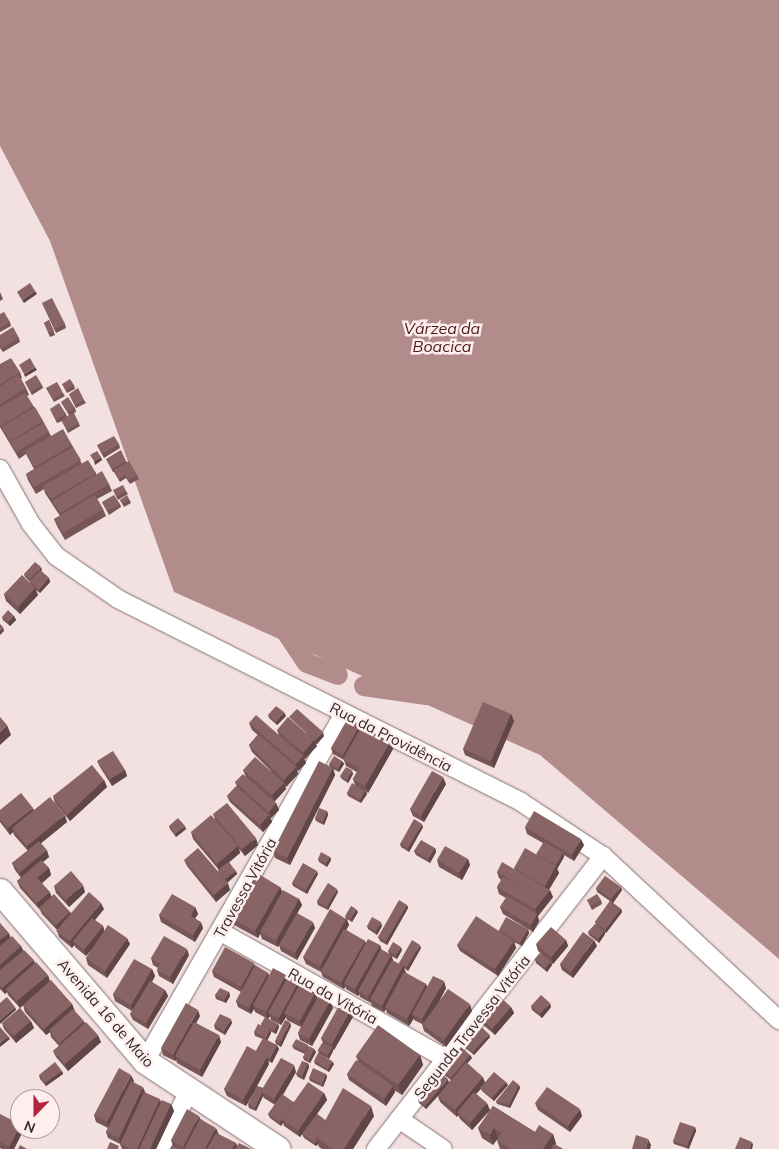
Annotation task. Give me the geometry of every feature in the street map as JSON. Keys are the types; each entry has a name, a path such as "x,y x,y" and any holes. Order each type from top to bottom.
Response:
{"street":[{"name":"Rua da Providência","path":"0,469 31,524 56,556 118,599 520,802 603,856 779,1020"},
{"name":"Travessa Vitória","path":"145,1061 221,932 344,714"},
{"name":"Segunda Travessa Vitória","path":"376,1149 603,856"},
{"name":"Avenida 16 de Maio","path":"0,891 145,1061 188,1093 278,1149"},
{"name":"Rua da Vitória","path":"221,932 446,1059"},
{"path":"160,1149 188,1093"},
{"path":"399,1119 443,1149"}],"water":[{"name":"Várzea da Boacica","path":"0,0 779,0 779,959 540,755 174,592 50,241 0,146"}],"building":[{"path":"30,283 35,291 22,300 17,292"},
{"path":"52,298 65,324 55,329 42,303"},
{"path":"4,312 10,322 0,328 0,314"},
{"path":"49,320 54,331 49,333 44,323"},
{"path":"13,327 19,338 1,349 0,335"},
{"path":"11,358 20,372 0,384 0,364"},
{"path":"30,358 35,367 24,374 19,365"},
{"path":"18,375 26,388 0,404 0,386"},
{"path":"36,375 42,385 31,392 25,382"},
{"path":"70,379 74,385 66,390 62,384"},
{"path":"57,382 63,393 53,399 46,388"},
{"path":"78,388 84,400 75,405 69,394"},
{"path":"25,393 33,406 1,426 0,407"},
{"path":"68,397 75,408 68,413 61,402"},
{"path":"59,403 66,414 56,420 50,409"},
{"path":"35,407 43,421 10,441 1,427"},
{"path":"73,413 79,423 67,430 61,420"},
{"path":"44,423 49,432 16,452 10,442"},
{"path":"63,429 72,445 34,467 25,451"},
{"path":"114,436 119,444 102,454 97,445"},
{"path":"73,447 81,460 34,487 26,474"},
{"path":"121,450 126,461 112,469 106,459"},
{"path":"97,451 101,457 94,461 90,455"},
{"path":"88,460 96,473 51,499 43,486"},
{"path":"129,461 137,475 129,480 125,475 119,479 114,470"},
{"path":"102,471 109,484 60,513 52,501"},
{"path":"123,485 126,491 117,496 113,490"},
{"path":"95,495 103,509 63,533 54,519"},
{"path":"114,495 120,504 107,511 102,502"},
{"path":"127,495 129,499 123,504 120,500"},
{"path":"35,562 41,567 30,579 24,574"},
{"path":"40,570 49,578 39,590 29,581"},
{"path":"22,575 35,588 18,607 4,594"},
{"path":"8,610 14,616 8,622 2,617"},
{"path":"483,702 511,714 491,761 463,749"},
{"path":"276,706 284,712 276,722 268,715"},
{"path":"297,709 323,732 315,741 289,717"},
{"path":"256,715 303,756 296,764 249,723"},
{"path":"0,717 7,725 0,732"},
{"path":"288,717 314,740 303,753 277,730"},
{"path":"348,718 360,725 343,755 331,748"},
{"path":"362,726 390,742 365,786 353,779 359,768 343,759"},
{"path":"258,734 296,767 284,780 249,745"},
{"path":"113,751 125,770 110,779 97,761"},
{"path":"334,756 342,761 338,769 329,764"},
{"path":"255,757 284,783 272,795 243,770"},
{"path":"319,761 333,768 287,858 273,851"},
{"path":"92,765 104,780 67,815 53,796"},
{"path":"346,767 352,770 347,780 340,776"},
{"path":"432,771 443,777 421,816 410,809"},
{"path":"243,774 276,803 269,812 235,782"},
{"path":"352,783 365,791 360,800 347,793"},
{"path":"236,786 269,815 260,825 227,796"},
{"path":"21,793 33,808 8,828 0,819 0,810"},
{"path":"50,797 65,815 27,846 12,828"},
{"path":"227,803 256,838 242,849 213,814"},
{"path":"319,808 327,811 323,822 315,818"},
{"path":"534,811 581,839 572,855 525,827"},
{"path":"211,815 238,846 217,864 191,832"},
{"path":"178,818 185,826 175,834 169,826"},
{"path":"414,819 422,824 408,848 400,844"},
{"path":"421,840 435,848 428,859 414,851"},
{"path":"39,841 47,850 20,872 12,863"},
{"path":"544,842 563,853 556,865 536,854"},
{"path":"445,846 468,859 459,873 437,860"},
{"path":"198,848 228,883 214,895 184,860"},
{"path":"525,848 556,866 545,886 514,868"},
{"path":"321,852 330,857 326,863 318,859"},
{"path":"41,860 49,868 37,878 50,892 37,903 17,881"},
{"path":"228,862 236,871 225,879 218,870"},
{"path":"502,862 550,890 535,909 497,887 503,877 523,887 497,872"},
{"path":"303,863 317,871 306,890 292,883"},
{"path":"71,871 83,885 66,900 54,886"},
{"path":"257,873 280,887 255,931 231,918"},
{"path":"605,876 621,887 611,899 596,888"},
{"path":"328,883 337,889 327,907 317,901"},
{"path":"283,890 299,899 276,941 260,932"},
{"path":"89,892 101,903 70,941 56,931"},
{"path":"54,894 70,912 56,925 39,908"},
{"path":"172,894 195,907 191,916 201,922 193,935 159,915"},
{"path":"597,894 601,900 591,906 587,900"},
{"path":"507,896 537,914 531,925 500,907"},
{"path":"399,900 407,905 386,941 378,937"},
{"path":"610,901 621,909 605,930 595,922"},
{"path":"351,906 356,909 351,919 345,916"},
{"path":"330,909 346,919 320,966 303,957"},
{"path":"297,913 313,922 295,953 279,945"},
{"path":"476,916 514,941 495,969 457,945"},
{"path":"372,917 381,922 376,931 367,926"},
{"path":"506,917 528,929 520,943 499,930"},
{"path":"92,918 103,926 84,950 73,941"},
{"path":"0,923 9,933 0,940"},
{"path":"595,924 604,931 598,939 588,932"},
{"path":"108,925 127,938 105,971 86,958"},
{"path":"551,927 566,940 551,957 536,944"},
{"path":"344,929 365,941 341,983 321,971"},
{"path":"583,932 594,940 571,972 560,964"},
{"path":"12,936 21,946 0,965 0,946"},
{"path":"164,936 187,949 170,977 157,970 160,964 151,958"},
{"path":"368,939 380,945 355,989 344,983"},
{"path":"412,940 420,945 407,967 399,963"},
{"path":"393,942 401,947 396,955 388,951"},
{"path":"225,947 254,963 241,987 212,971"},
{"path":"381,949 391,955 368,997 358,991"},
{"path":"24,950 34,960 2,988 0,985 0,970"},
{"path":"541,953 551,962 545,968 535,959"},
{"path":"134,959 152,969 131,1005 113,994"},
{"path":"392,960 403,966 382,1006 370,999"},
{"path":"36,962 48,975 17,1001 6,989"},
{"path":"255,965 268,973 249,1008 236,1001"},
{"path":"273,968 286,975 266,1012 253,1005"},
{"path":"404,972 426,984 407,1019 385,1007"},
{"path":"289,975 299,981 279,1018 268,1013"},
{"path":"433,976 444,981 422,1019 412,1014"},
{"path":"51,980 72,1004 44,1029 23,1005"},
{"path":"150,981 165,990 146,1023 130,1014"},
{"path":"300,984 315,993 300,1021 284,1013"},
{"path":"220,988 229,992 224,1000 215,995"},
{"path":"448,989 470,1004 444,1040 422,1025"},
{"path":"497,994 511,1007 492,1029 478,1016"},
{"path":"319,995 330,1001 309,1039 298,1033"},
{"path":"541,995 550,1003 540,1014 531,1006"},
{"path":"7,997 15,1007 0,1020 0,1003"},
{"path":"341,1002 351,1008 332,1044 321,1038"},
{"path":"186,1003 198,1010 173,1055 161,1048"},
{"path":"20,1008 31,1021 14,1036 2,1023"},
{"path":"73,1009 84,1021 60,1043 49,1030"},
{"path":"220,1014 231,1019 224,1031 214,1025"},
{"path":"265,1017 278,1024 274,1031 261,1024"},
{"path":"285,1020 290,1022 280,1043 275,1041"},
{"path":"86,1022 98,1035 65,1064 53,1051"},
{"path":"194,1022 219,1035 200,1070 175,1056"},
{"path":"258,1024 270,1029 266,1038 254,1032"},
{"path":"478,1024 489,1034 473,1052 462,1043"},
{"path":"378,1025 420,1055 398,1085 356,1056"},
{"path":"0,1027 8,1036 0,1043"},
{"path":"263,1038 277,1045 270,1059 256,1051"},
{"path":"296,1039 308,1045 305,1051 292,1046"},
{"path":"322,1043 332,1048 328,1055 318,1050"},
{"path":"247,1046 267,1057 243,1100 224,1089"},
{"path":"309,1046 314,1049 309,1060 303,1057"},
{"path":"461,1047 470,1055 451,1078 442,1070"},
{"path":"318,1053 332,1061 328,1069 314,1061"},
{"path":"281,1058 294,1065 274,1099 261,1091"},
{"path":"356,1060 393,1086 384,1099 347,1074"},
{"path":"302,1061 308,1063 302,1076 296,1074"},
{"path":"55,1062 62,1071 45,1083 39,1075"},
{"path":"466,1062 483,1077 455,1110 438,1096"},
{"path":"119,1068 131,1075 107,1122 94,1115"},
{"path":"313,1068 326,1074 322,1084 309,1078"},
{"path":"494,1072 506,1082 492,1098 480,1088"},
{"path":"440,1073 448,1079 425,1106 418,1099"},
{"path":"513,1080 519,1085 509,1105 496,1101"},
{"path":"131,1081 143,1087 119,1138 106,1132"},
{"path":"308,1082 324,1093 298,1131 282,1119"},
{"path":"257,1086 263,1088 255,1108 248,1104"},
{"path":"547,1087 580,1109 568,1126 535,1103"},
{"path":"343,1088 371,1106 344,1149 333,1149 316,1137"},
{"path":"144,1092 160,1099 137,1149 131,1149 120,1144"},
{"path":"474,1092 487,1103 470,1123 457,1112"},
{"path":"282,1094 293,1102 280,1122 268,1114"},
{"path":"162,1100 171,1104 150,1149 139,1149"},
{"path":"493,1106 535,1132 539,1125 553,1134 543,1149 510,1149 497,1140 502,1133 494,1128 490,1135 478,1128"},
{"path":"187,1109 199,1116 183,1147 171,1140"},
{"path":"0,1114 10,1119 10,1139 13,1139 9,1147 0,1142"},
{"path":"317,1114 325,1120 315,1143 302,1134"},
{"path":"200,1119 216,1128 205,1149 184,1149"},
{"path":"680,1122 695,1127 687,1146 673,1141"},
{"path":"216,1133 236,1143 232,1149 207,1149"},
{"path":"636,1135 648,1139 646,1149 632,1149"},
{"path":"740,1137 752,1142 749,1149 735,1149"},
{"path":"110,1142 119,1146 118,1149 107,1149"},
{"path":"239,1143 251,1149 235,1149"},
{"path":"554,1144 563,1149 551,1149"},
{"path":"20,1145 27,1149 18,1149"},
{"path":"172,1145 179,1149 170,1149"}],"waterway":[{"path":"280,623 307,663 338,675"},
{"path":"364,686 426,695"}]}
